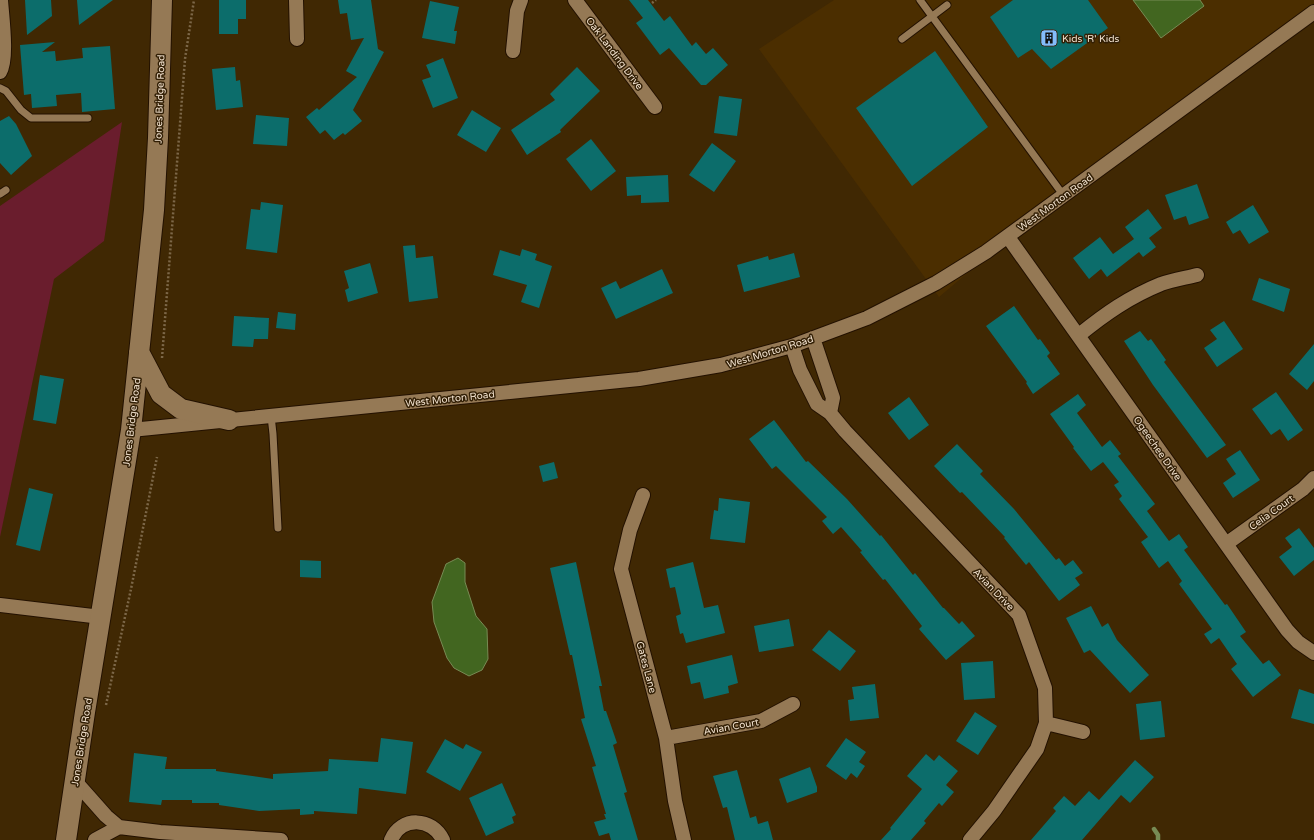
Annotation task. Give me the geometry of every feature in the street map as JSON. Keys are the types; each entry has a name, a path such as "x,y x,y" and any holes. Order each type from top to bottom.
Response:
{"main road":[{"name":"Jones Bridge Road","path":"66,840 131,430 154,210 162,0"},
{"path":"139,352 161,394 181,409 229,420"}],"street":[{"path":"0,72 2,69 4,52 2,0"},
{"path":"296,0 297,39"},
{"path":"513,51 517,10 521,0"},
{"name":"Oak Landing Drive","path":"575,0 655,107"},
{"name":"West Morton Road","path":"131,430 639,379 721,365 792,346 867,318 936,284 1008,237 1314,12"},
{"name":"Ogeechee Drive","path":"1008,237 1287,630 1298,642 1314,653"},
{"path":"1079,335 1100,318 1130,298 1162,284 1197,275"},
{"path":"813,338 833,398 830,413"},
{"name":"Avian Drive","path":"792,346 800,370 817,404 830,413 845,431 1019,615 1045,688 1046,723 1037,749 994,811 970,840"},
{"name":"Celia Court","path":"1226,544 1303,489 1314,478"},
{"name":"Gates Lane","path":"643,496 630,530 621,569 666,738 684,840"},
{"path":"0,604 102,617"},
{"name":"Avian Court","path":"666,738 761,721 793,704"},
{"path":"1046,723 1082,732"},
{"path":"75,781 106,816 119,827 160,832 281,840"},
{"path":"390,840 397,830 405,824 414,822 424,823 433,827 440,834 443,840"},
{"path":"95,840 119,827"}],"lane":[{"path":"920,0 1064,196"},
{"path":"902,38 947,5"},
{"path":"0,88 6,91 21,110 31,118 88,118"},
{"path":"271,416 278,528"}],"path":[{"path":"162,365 186,59 194,0"},
{"path":"652,3 656,0"},
{"path":"105,707 131,589 156,457"}],"shaded area":[{"path":"834,0 1314,0 1314,4 1003,243 939,297 759,49"},
{"path":"1133,0 1200,0 1204,6 1161,38"},
{"path":"122,122 104,241 54,279 0,537 0,206"},
{"path":"458,558 465,563 465,582 476,616 487,629 488,659 482,670 469,676 454,668 447,658 434,622 432,602 446,564"}],"building":[{"path":"25,0 51,0 52,16 27,35"},
{"path":"77,0 113,0 79,25"},
{"path":"219,0 246,0 246,19 238,19 238,34 219,34"},
{"path":"338,0 371,0 378,49 384,52 353,110 362,121 345,135 343,133 334,140 325,130 320,134 306,117 317,108 319,110 357,77 346,71 364,38 351,40 347,13 340,14"},
{"path":"629,0 648,0 664,21 670,16 692,46 696,42 706,54 713,48 728,65 706,85 701,85 669,48 660,55 636,23 643,18"},
{"name":"Kids 'R' Kids","path":"1013,0 1088,0 1108,28 1051,69 1032,49 1018,58 990,17"},
{"path":"430,1 459,7 454,31 457,31 455,44 422,38"},
{"path":"55,42 42,52 55,51 56,61 83,58 82,48 110,46 115,109 82,112 81,93 56,95 57,106 32,108 31,94 24,95 20,45"},
{"path":"935,51 988,127 912,186 856,108"},
{"path":"443,58 458,98 433,108 422,80 431,77 426,65"},
{"path":"235,67 236,81 240,80 243,107 216,110 212,69"},
{"path":"577,67 600,91 560,130 561,132 527,155 511,130 555,100 550,94"},
{"path":"719,96 742,99 737,136 714,133"},
{"path":"472,110 501,128 486,152 457,135"},
{"path":"256,115 289,118 287,146 253,144"},
{"path":"9,116 16,124 32,156 11,175 0,163 0,121"},
{"path":"591,139 616,171 591,191 566,159"},
{"path":"712,143 736,161 714,192 689,175"},
{"path":"668,175 669,202 641,203 641,195 627,196 626,177"},
{"path":"1197,184 1209,218 1189,225 1186,216 1174,220 1165,195"},
{"path":"261,202 283,205 277,253 246,249 251,209 260,210"},
{"path":"1253,205 1269,232 1249,244 1240,230 1233,234 1226,222"},
{"path":"1148,209 1162,228 1149,238 1156,247 1143,257 1139,252 1107,277 1101,269 1089,279 1073,258 1100,237 1113,254 1134,239 1125,227"},
{"path":"415,245 416,258 433,256 438,298 409,302 403,246"},
{"path":"522,249 537,254 535,260 552,266 539,308 521,302 527,285 493,275 500,250 520,256"},
{"path":"794,253 800,277 744,292 737,265 768,256 769,260"},
{"path":"370,263 378,293 348,302 345,290 349,288 344,271"},
{"path":"662,269 673,293 616,319 601,288 616,281 620,289"},
{"path":"1259,278 1290,289 1284,312 1252,300"},
{"path":"1014,306 1038,340 1040,339 1050,353 1047,356 1060,374 1033,394 1026,383 1027,382 986,326"},
{"path":"278,312 296,314 295,330 276,328"},
{"path":"234,316 269,318 268,339 254,339 253,347 232,346"},
{"path":"1224,321 1243,349 1217,367 1204,348 1217,339 1210,330"},
{"path":"1140,331 1148,341 1151,339 1166,360 1164,362 1226,445 1207,458 1153,385 1124,341"},
{"path":"1314,344 1314,381 1307,390 1289,374"},
{"path":"40,375 64,379 56,424 33,420"},
{"path":"1276,392 1303,430 1288,441 1280,429 1271,435 1252,409"},
{"path":"1078,394 1086,405 1077,413 1102,447 1110,440 1121,454 1118,456 1155,504 1147,511 1169,541 1179,534 1188,547 1184,550 1225,605 1227,604 1246,632 1240,636 1263,664 1269,660 1281,675 1253,697 1231,669 1237,664 1219,638 1211,644 1204,634 1212,629 1179,584 1182,581 1168,561 1159,568 1141,542 1148,537 1119,499 1122,496 1114,485 1119,482 1103,462 1091,471 1050,414"},
{"path":"909,397 929,425 909,440 888,413"},
{"path":"774,420 806,462 808,461 847,499 880,536 881,535 913,575 915,573 943,608 959,624 962,621 975,636 946,660 919,629 922,626 885,579 883,580 860,552 862,551 841,527 833,534 822,521 827,517 776,466 772,469 749,439"},
{"path":"957,444 983,471 980,474 1014,509 1056,560 1059,558 1065,566 1073,560 1083,573 1075,578 1080,585 1059,601 1029,562 1026,565 1004,538 1005,537 962,492 960,493 934,466"},
{"path":"1240,450 1260,480 1233,498 1223,483 1236,474 1226,459"},
{"path":"554,462 558,478 543,482 539,466"},
{"path":"29,488 53,494 40,551 16,545"},
{"path":"719,498 750,502 745,543 710,539 714,510 718,511"},
{"path":"1299,528 1314,548 1314,560 1294,576 1279,557 1292,547 1285,538"},
{"path":"300,560 321,561 321,578 300,577"},
{"path":"576,562 602,686 599,686 604,711 606,711 617,743 613,745 627,792 624,793 638,840 611,840 609,833 599,836 594,822 606,819 604,814 606,814 592,767 596,766 581,719 585,718 572,655 570,655 550,568"},
{"path":"693,562 704,608 718,605 725,633 686,643 683,633 680,634 676,616 681,614 675,587 670,588 666,569"},
{"path":"1091,606 1102,627 1108,623 1117,640 1149,675 1130,693 1090,650 1084,653 1066,618"},
{"path":"789,619 794,646 759,652 754,626"},
{"path":"829,630 856,651 840,671 812,650"},
{"path":"732,655 738,683 728,686 729,693 704,699 700,682 691,684 687,666"},
{"path":"993,661 995,698 964,700 961,663"},
{"path":"875,684 879,718 850,721 848,700 854,699 852,687"},
{"path":"1299,689 1314,694 1314,724 1291,718"},
{"path":"1161,701 1165,737 1140,740 1136,704"},
{"path":"975,712 997,726 978,755 956,741"},
{"path":"381,738 413,742 406,794 359,788 357,814 314,811 314,814 300,815 300,809 259,811 219,805 219,803 192,803 192,800 162,800 161,805 129,802 134,753 167,757 165,769 216,769 216,771 273,779 273,774 328,771 329,759 378,762"},
{"path":"846,738 866,752 859,762 865,766 857,778 851,773 846,780 826,766"},
{"path":"445,739 463,749 466,744 482,752 460,791 426,772"},
{"path":"926,754 934,761 939,755 958,771 946,785 954,792 942,806 939,803 924,821 926,823 911,840 881,840 922,789 907,776"},
{"path":"1135,760 1154,777 1130,803 1121,795 1082,840 1031,840 1056,811 1053,808 1064,796 1075,806 1089,791 1099,800"},
{"path":"810,767 817,787 817,792 787,803 779,779"},
{"path":"737,770 750,818 756,816 758,824 768,821 773,840 735,840 727,807 723,808 713,776"},
{"path":"502,783 516,815 512,817 514,823 486,836 469,798"}],"waterway":[{"path":"1154,829 1158,835 1158,840"}],"place":[{"name":"Kids 'R' Kids","path":"1049,38"}]}
